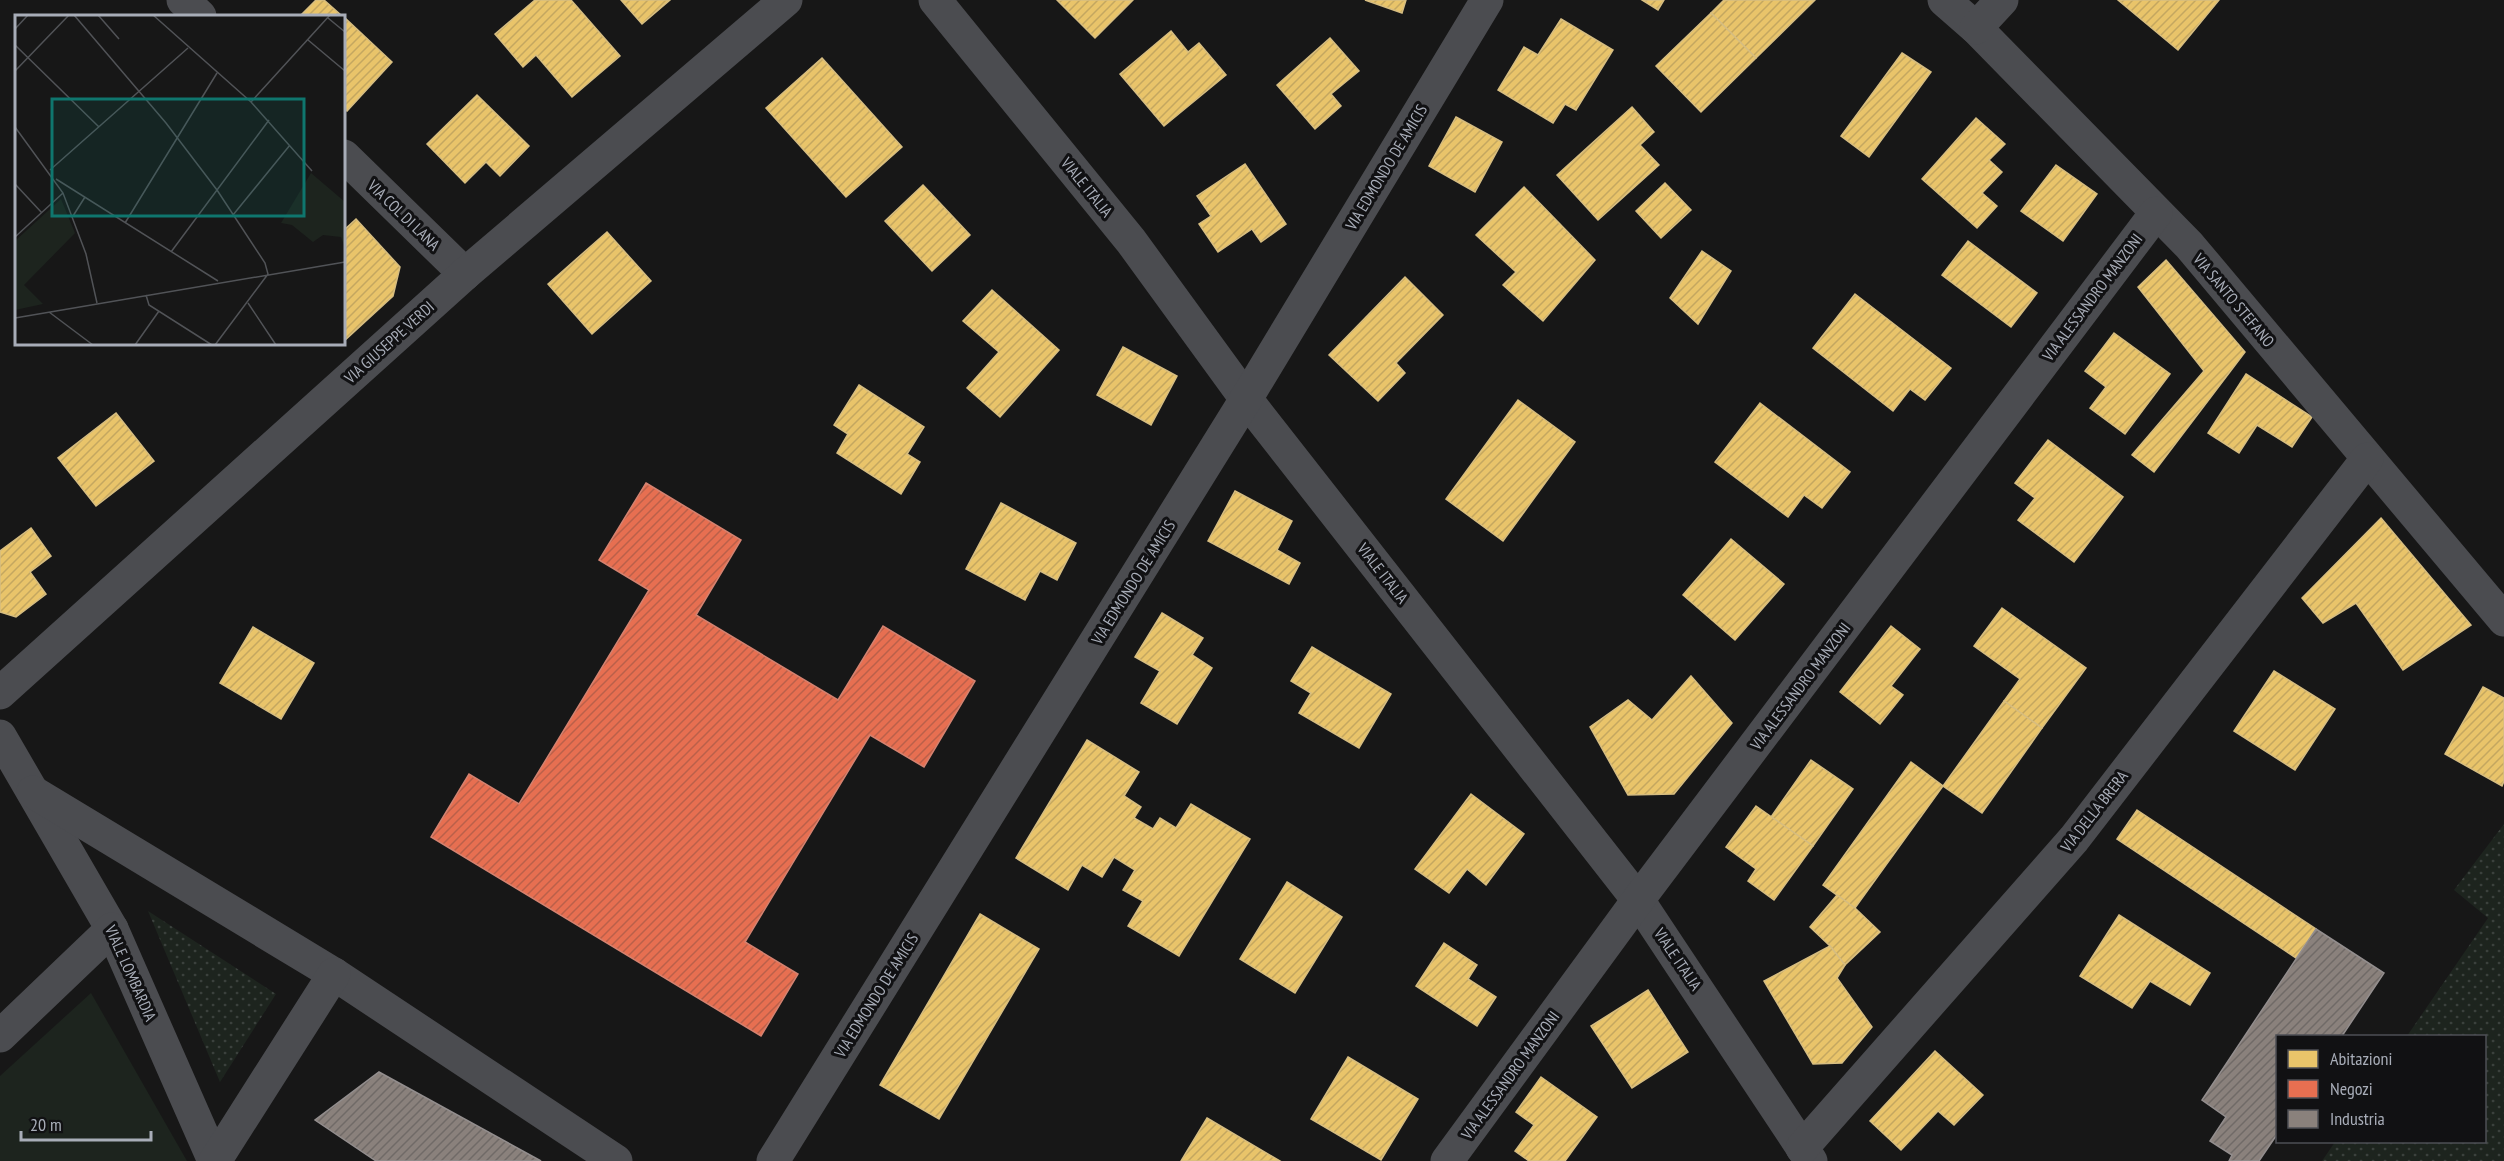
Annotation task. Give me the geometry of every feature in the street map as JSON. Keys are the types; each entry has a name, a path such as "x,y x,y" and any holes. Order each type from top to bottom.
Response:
{"street":[{"path":"183,0 199,15"},
{"name":"VIA GIUSEPPE VERDI","path":"0,693 465,274 786,0"},
{"name":"VIALE ITALIA","path":"935,0 1131,241 1246,399 1638,900 1807,1155"},
{"name":"VIA EDMONDO DE AMICIS","path":"773,1161 1246,399 1487,0"},
{"name":"VIA SANTO STEFANO","path":"1944,0 1976,28 2189,245 2504,620"},
{"path":"1976,28 2002,0"},
{"name":"VIA COL DI LANA","path":"345,157 465,274"},
{"name":"VIA ALESSANDRO MANZONI","path":"1447,1161 1638,900 2156,213"},
{"name":"VIA DELLA BRERA","path":"1807,1155 2074,839 2367,459"},
{"name":"VIALE LOMBARDIA","path":"0,736 112,929 215,1161"},
{"name":"VIALE LOMBARDIA","path":"33,792 333,974 616,1161"},
{"path":"0,1036 112,929"},
{"name":"VIALE LOMBARDIA","path":"215,1161 333,974"}],"shaded area":[{"path":"2504,824 2504,1161 2322,1161 2334,1143 2486,1143 2486,1035 2408,1035 2488,918 2454,890"},
{"path":"148,911 276,994 220,1082"},
{"path":"91,993 187,1161 0,1161 0,1076"}],"building: Abitazioni":[{"path":"316,0 324,0 341,15 301,15"},
{"path":"535,0 571,0 620,56 572,97 536,55 523,67 495,34"},
{"path":"621,0 670,0 642,24"},
{"path":"1057,0 1133,0 1095,38"},
{"path":"1365,0 1406,0 1402,13"},
{"path":"1642,0 1664,0 1658,10"},
{"path":"1724,0 1815,0 1756,58 1711,13"},
{"path":"2118,0 2219,0 2178,50"},
{"path":"1711,13 1756,58 1701,112 1656,66"},
{"path":"345,18 392,62 347,111 345,108"},
{"path":"1561,19 1613,50 1576,110 1565,104 1553,123 1498,90 1524,47 1538,55"},
{"path":"1171,31 1188,52 1199,43 1226,75 1164,126 1120,74"},
{"path":"1330,38 1359,71 1331,94 1341,106 1315,129 1277,85"},
{"path":"1902,53 1931,72 1869,157 1841,136"},
{"path":"822,58 902,147 846,197 766,108"},
{"path":"477,95 529,146 500,176 486,162 465,183 427,144"},
{"path":"1632,107 1654,132 1640,145 1659,165 1598,220 1557,175"},
{"path":"1456,117 1502,142 1475,192 1429,166"},
{"path":"1976,118 2005,144 1989,160 2002,172 1982,193 1997,206 1977,228 1922,179"},
{"path":"1245,164 1286,224 1261,242 1252,229 1218,252 1199,224 1211,216 1197,196"},
{"path":"2056,165 2097,194 2063,241 2021,211"},
{"path":"1665,183 1691,210 1661,238 1636,211"},
{"path":"923,185 970,235 932,271 885,221"},
{"path":"1524,187 1595,260 1543,321 1503,285 1516,272 1476,235"},
{"path":"356,219 400,267 393,296 345,340 345,229"},
{"path":"607,232 651,281 592,334 548,284"},
{"path":"1968,241 2037,293 2011,327 1942,275"},
{"path":"1702,251 1731,271 1698,324 1670,298"},
{"path":"2166,260 2245,352 2154,472 2132,455 2204,371 2138,287"},
{"path":"1405,277 1443,315 1396,363 1405,373 1378,401 1329,355"},
{"path":"992,290 1059,350 1000,417 967,388 999,352 963,321"},
{"path":"1855,294 1951,368 1925,400 1910,389 1893,411 1813,348"},
{"path":"2114,333 2170,374 2125,434 2090,408 2106,387 2085,371"},
{"path":"1123,347 1177,376 1151,425 1097,395"},
{"path":"2246,374 2312,417 2292,447 2257,425 2239,453 2208,433"},
{"path":"859,385 924,427 907,454 920,462 901,494 837,453 848,434 834,425"},
{"path":"1518,400 1575,442 1503,541 1446,499"},
{"path":"1760,403 1850,472 1822,508 1804,495 1788,517 1715,462"},
{"path":"116,413 154,461 96,506 58,458"},
{"path":"2048,440 2123,497 2074,562 2018,520 2035,498 2015,483"},
{"path":"1235,491 1292,521 1277,550 1300,563 1289,584 1208,541"},
{"path":"1001,503 1076,543 1057,580 1040,571 1025,600 966,569"},
{"path":"2381,518 2471,625 2403,670 2356,603 2323,623 2302,598"},
{"path":"31,528 51,556 30,572 46,594 16,617 0,612 0,551"},
{"path":"1731,539 1784,584 1735,640 1683,595"},
{"path":"2002,608 2086,668 2042,728 2004,701 2020,679 1974,646"},
{"path":"1162,613 1203,638 1192,655 1212,668 1177,724 1141,703 1160,671 1135,657"},
{"path":"1891,626 1920,649 1891,686 1903,695 1880,724 1840,692"},
{"path":"253,627 314,663 281,719 220,683"},
{"path":"1312,647 1391,694 1359,748 1299,713 1311,693 1291,681"},
{"path":"2274,671 2335,709 2295,770 2234,731"},
{"path":"1691,676 1732,723 1674,794 1628,795 1590,727 1628,700 1652,720"},
{"path":"2483,687 2504,698 2504,781 2502,786 2445,754"},
{"path":"2004,701 2042,728 1982,813 1943,786"},
{"path":"1087,740 1139,772 1124,796 1141,807 1134,818 1153,829 1160,818 1176,828 1191,804 1250,839 1179,956 1128,926 1143,901 1123,890 1135,870 1114,857 1102,877 1082,865 1068,890 1016,858"},
{"path":"1811,760 1853,789 1813,846 1771,817"},
{"path":"1911,762 1943,786 1855,908 1823,885"},
{"path":"1471,794 1524,834 1486,885 1467,869 1449,893 1415,869"},
{"path":"1756,806 1813,846 1774,900 1748,881 1756,869 1726,847"},
{"path":"2137,810 2316,929 2296,958 2117,839"},
{"path":"1287,882 1342,917 1295,993 1240,959"},
{"path":"1837,895 1855,908 1880,932 1845,965 1830,946 1810,927"},
{"path":"980,914 1039,949 939,1119 880,1085"},
{"path":"2119,915 2210,973 2190,1005 2150,981 2132,1008 2080,976"},
{"path":"1444,943 1477,965 1468,979 1496,997 1477,1026 1416,986"},
{"path":"1830,946 1845,965 1837,978 1872,1027 1842,1063 1813,1064 1764,981"},
{"path":"1648,990 1688,1052 1632,1088 1591,1026"},
{"path":"1935,1051 1983,1095 1954,1125 1938,1111 1901,1150 1870,1121"},
{"path":"1348,1057 1418,1099 1381,1160 1311,1119"},
{"path":"1541,1077 1597,1117 1565,1161 1529,1161 1515,1151 1534,1125 1516,1112"},
{"path":"1207,1118 1280,1161 1181,1161"}],"building: Negozi":[{"path":"646,483 741,540 696,615 838,700 883,626 975,681 924,767 870,735 745,942 798,974 761,1036 431,837 469,774 519,804 649,590 599,560"}],"building: Industria":[{"path":"2316,929 2384,973 2343,1035 2276,1035 2276,1136 2259,1161 2229,1161 2232,1155 2210,1141 2226,1117 2202,1100"},
{"path":"379,1072 541,1161 376,1161 315,1120"}]}
